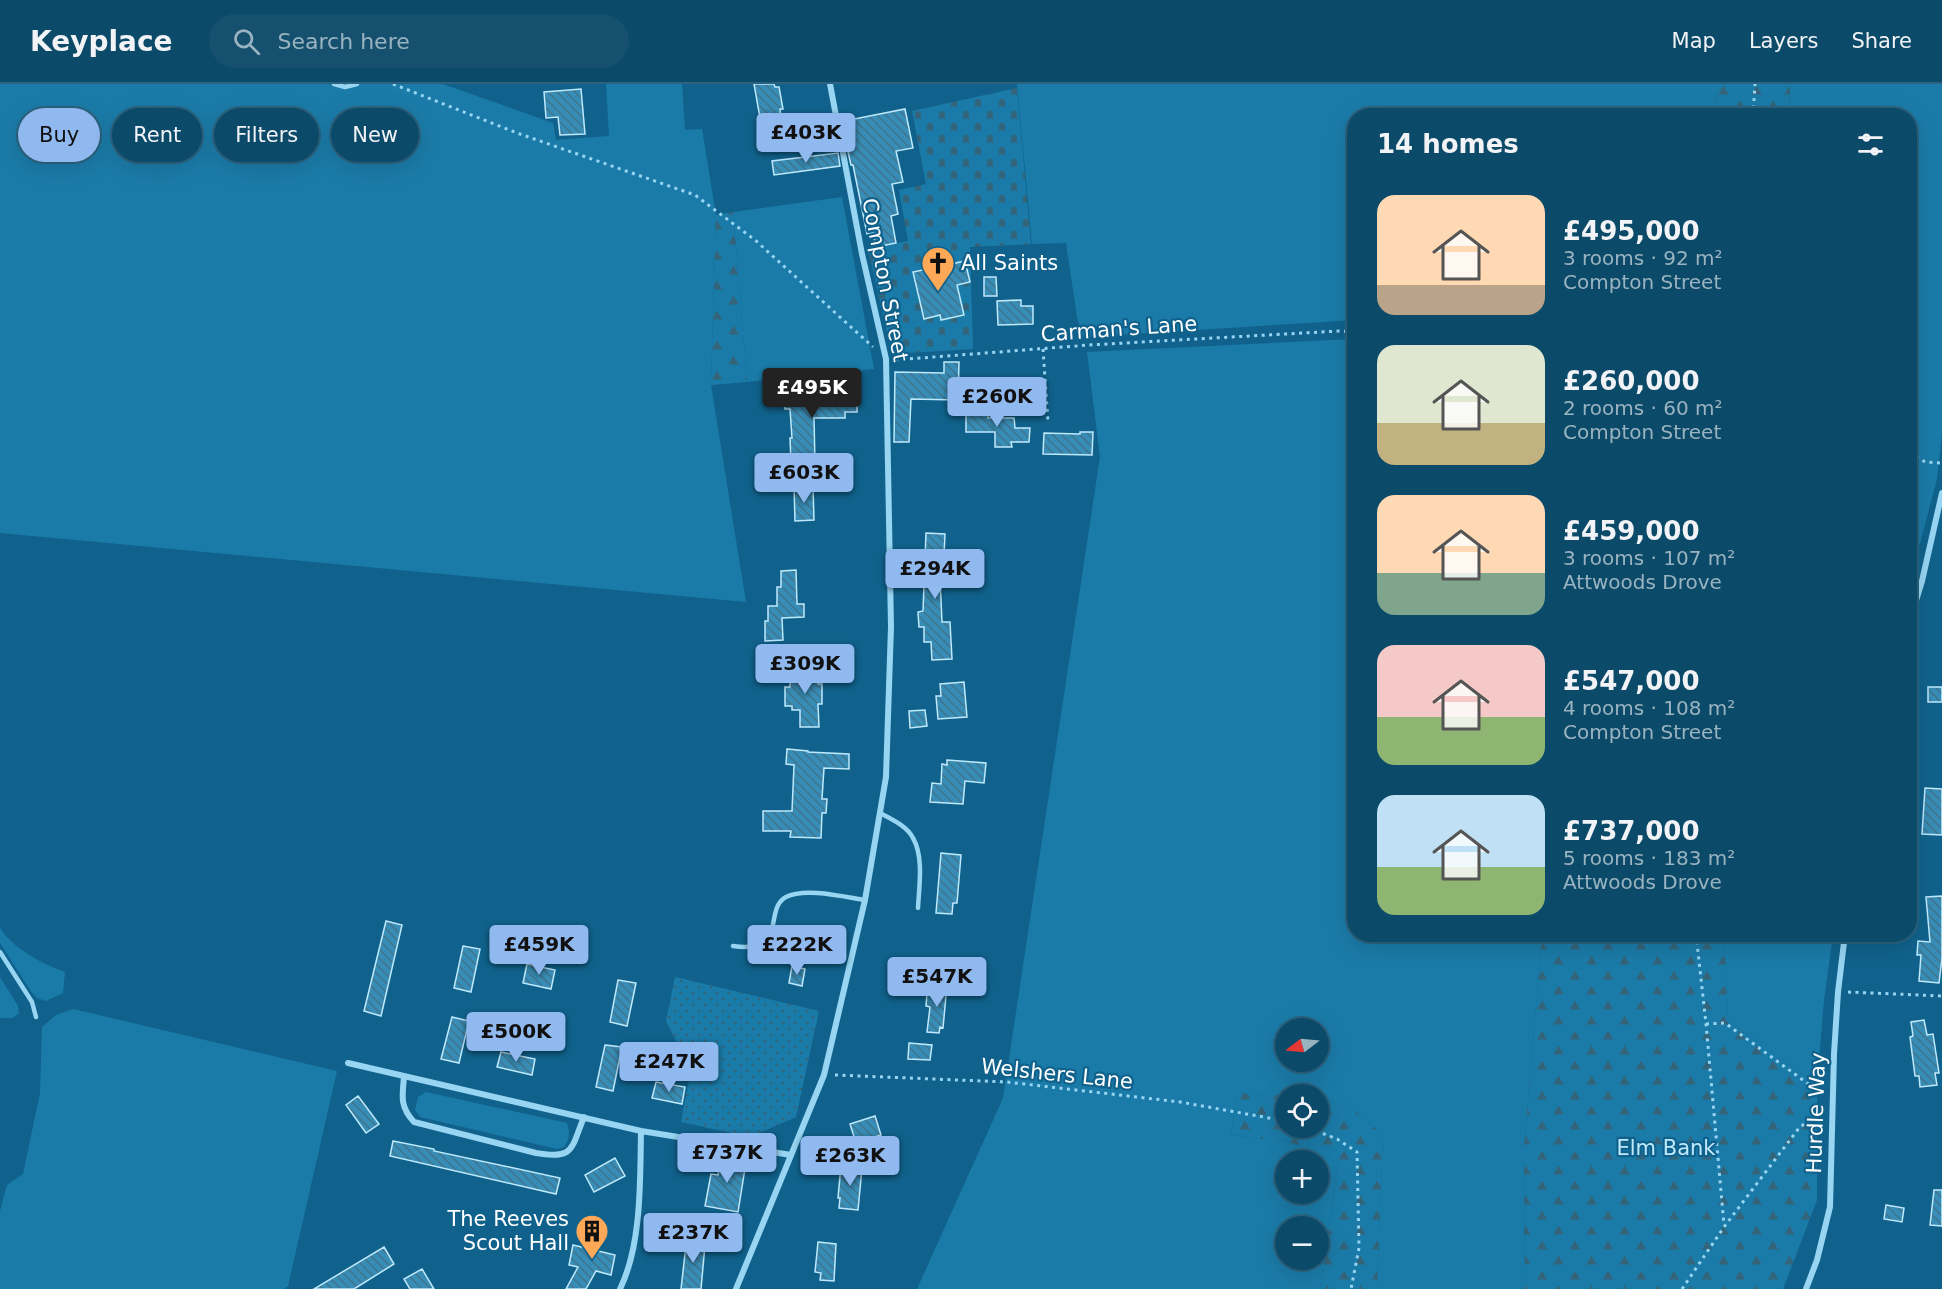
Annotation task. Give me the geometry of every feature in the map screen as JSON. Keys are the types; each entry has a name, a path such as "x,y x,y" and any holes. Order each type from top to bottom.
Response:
{"street":[{"name":"Compton Street","path":"736,1289 824,1075 865,900 886,777 891,627 886,360 862,254 830,84"},
{"path":"1917,597 1942,493"},
{"name":"Hurdle Way","path":"1806,1289 1817,1260 1830,1207 1834,1054 1844,942"},
{"path":"348,1063 641,1131 791,1155"},
{"path":"404,1077 402,1099 405,1112 414,1122 536,1153 555,1156 571,1149 584,1117"},
{"path":"620,1289 634,1242 639,1195 641,1131"}],"lane":[{"path":"334,84 345,87 357,84"},
{"path":"880,813 898,823 914,839 920,863 918,908"},
{"path":"733,946 753,946 767,939 774,925 779,904 791,895 807,893 865,900"},
{"path":"0,952 32,1002 36,1017"}],"path":[{"path":"393,84 517,133 695,195 755,240 886,360"},
{"path":"1754,108 1755,84"},
{"name":"Carman's Lane","path":"886,360 1347,332"},
{"path":"1043,349 1048,422"},
{"path":"1917,457 1925,462 1942,463"},
{"path":"1697,942 1724,1227"},
{"path":"1838,992 1942,996"},
{"path":"1682,1289 1724,1227 1799,1128 1834,1102 1725,1023 1706,1024"},
{"name":"Welshers Lane","path":"824,1075 1007,1082 1180,1102 1275,1119"},
{"path":"1329,1136 1357,1152 1359,1248 1351,1289"}],"green space":[{"path":"0,84 443,84 553,123 556,140 609,136 606,84 682,84 685,130 702,129 716,215 711,385 746,602 0,533"},
{"path":"1017,84 1719,84 1714,108 1347,108 1347,320 1083,337 1077,317 1066,243 1032,244"},
{"path":"1719,84 1790,84 1789,108 1714,108"},
{"path":"1790,84 1942,84 1942,432 1937,479 1917,555 1917,108 1789,108"},
{"path":"1017,88 1031,244 970,247 973,349 892,354 868,249 908,241 899,190 926,184 912,111"},
{"path":"842,197 874,369 747,382 733,212"},
{"path":"733,212 747,382 711,385 716,215"},
{"path":"1347,339 1347,942 1541,942 1524,1149 1525,1289 1377,1289 1383,1135 1353,1109 1329,1103 1329,1084 1275,1084 1275,1095 1237,1093 1231,1135 1287,1141 1308,1150 1275,1150 1275,1204 1329,1204 1329,1159 1338,1163 1329,1230 1329,1216 1275,1216 1275,1270 1324,1270 1321,1289 917,1289 1003,1098 1100,457 1087,352"},
{"path":"0,927 19,948 47,965 65,972 63,993 46,1001 37,998 0,943"},
{"name":"Elm Bank","path":"1541,942 1724,942 1728,1019 1817,1085 1817,1200 1783,1289 1525,1289 1524,1149"},
{"path":"1724,942 1832,942 1824,1000 1817,1085 1728,1019"},
{"path":"0,977 18,1006 19,1013 13,1018 0,1018"},
{"path":"675,977 819,1011 796,1117 750,1137 681,1122 691,1070 666,1021"},
{"path":"73,1009 337,1071 288,1286 284,1289 0,1289 0,1211 7,1185 23,1174 40,1093 42,1027 56,1015"},
{"path":"426,1092 567,1123 568,1139 564,1147 557,1149 420,1117 415,1110 418,1097"},
{"path":"1237,1093 1275,1095 1275,1138 1329,1138 1329,1103 1353,1109 1383,1135 1377,1289 1321,1289 1324,1270 1329,1270 1329,1230 1338,1163 1329,1159 1329,1150 1308,1150 1287,1141 1231,1135"}],"building":[{"path":"754,84 774,84 775,87 779,87 783,109 780,109 781,118 776,119 777,126 762,129"},
{"path":"581,89 585,134 560,135 558,117 546,118 544,92"},
{"path":"905,109 913,148 896,151 903,182 892,184 898,214 891,216 896,243 876,247 873,233 867,234 853,165 851,165 848,152 850,151 844,121"},
{"path":"838,153 840,166 774,175 772,161"},
{"name":"All Saints","path":"949,254 951,264 965,261 970,282 957,285 964,315 941,320 940,315 924,319 913,272 932,268 930,259"},
{"path":"984,277 996,277 997,296 984,296"},
{"path":"1021,300 1021,306 1033,306 1033,324 998,325 997,301"},
{"path":"944,362 959,362 958,400 911,399 909,442 894,442 895,372 944,373"},
{"path":"811,389 811,393 844,393 844,399 857,399 857,412 845,412 845,418 814,418 815,463 791,463 790,409 785,409 784,397 789,397 789,390"},
{"path":"966,411 988,411 988,418 1014,418 1015,428 1030,428 1029,442 1011,442 1012,447 995,447 995,432 966,432"},
{"path":"1080,432 1093,432 1092,455 1043,454 1044,433 1080,434"},
{"path":"813,486 814,520 795,521 794,487"},
{"path":"926,533 945,534 943,577 940,577 942,622 950,622 952,659 932,660 931,642 924,642 924,627 919,627 918,612 923,611"},
{"path":"796,570 797,604 804,604 804,617 782,618 783,640 765,641 768,606 777,606 777,587 781,587 781,571"},
{"path":"799,666 818,666 818,684 822,684 822,704 818,704 819,727 800,727 800,710 792,710 792,706 785,706 785,687 790,687 790,671 799,671"},
{"path":"964,682 967,717 938,719 936,696 941,696 940,684"},
{"path":"1928,687 1942,687 1942,702 1928,702"},
{"path":"925,710 927,726 910,728 909,711"},
{"path":"787,749 849,754 849,769 824,768 822,799 827,799 826,813 822,813 821,838 790,837 791,831 763,831 763,811 792,811 794,765 786,764"},
{"path":"947,760 986,763 984,783 965,781 963,804 930,802 932,783 941,784 942,764 947,765"},
{"path":"1925,788 1942,789 1942,835 1922,834"},
{"path":"941,853 961,855 957,903 953,903 952,914 936,913"},
{"path":"1942,896 1942,958 1939,983 1919,981 1921,955 1917,955 1918,941 1930,942 1926,897"},
{"path":"386,921 402,925 381,1016 364,1011"},
{"path":"799,926 835,933 833,947 823,945 822,950 811,949 811,945 796,943"},
{"path":"463,946 480,949 471,992 454,988"},
{"path":"527,964 555,970 551,989 523,983"},
{"path":"792,966 805,969 802,986 789,983"},
{"path":"618,980 636,983 627,1026 610,1022"},
{"path":"932,984 947,985 943,1028 940,1027 939,1033 927,1032 930,1007 926,1006 927,993 931,994"},
{"path":"452,1017 469,1021 459,1063 441,1059"},
{"path":"1924,1020 1927,1035 1933,1034 1939,1073 1935,1073 1937,1085 1920,1087 1919,1076 1915,1076 1910,1037 1913,1036 1911,1022"},
{"path":"909,1043 932,1045 930,1060 908,1059"},
{"path":"605,1045 622,1047 613,1091 596,1087"},
{"path":"501,1052 535,1059 532,1075 497,1067"},
{"path":"656,1082 685,1087 682,1104 652,1098"},
{"path":"358,1096 379,1124 366,1133 346,1105"},
{"path":"875,1116 881,1135 856,1143 850,1124"},
{"path":"393,1141 560,1178 556,1194 390,1156"},
{"path":"726,1152 747,1156 738,1212 705,1206 711,1174 718,1175 721,1160 724,1161"},
{"path":"615,1158 625,1176 594,1192 585,1175"},
{"path":"841,1165 862,1168 858,1210 839,1208"},
{"path":"1934,1190 1942,1190 1942,1226 1930,1225"},
{"path":"1886,1205 1904,1208 1902,1222 1884,1219"},
{"path":"687,1236 699,1237 699,1244 705,1245 701,1289 681,1289"},
{"path":"818,1242 836,1244 834,1281 820,1280 821,1273 815,1272"},
{"name":"The Reeves Scout Hall","path":"573,1245 615,1255 611,1275 596,1271 586,1289 566,1289 578,1267 569,1265"},
{"path":"384,1247 394,1264 354,1289 314,1289"},
{"path":"422,1269 434,1289 410,1289 404,1279"}],"place":[{"name":"All Saints","path":"938,292"},
{"name":"The Reeves Scout Hall","path":"592,1260"}]}
